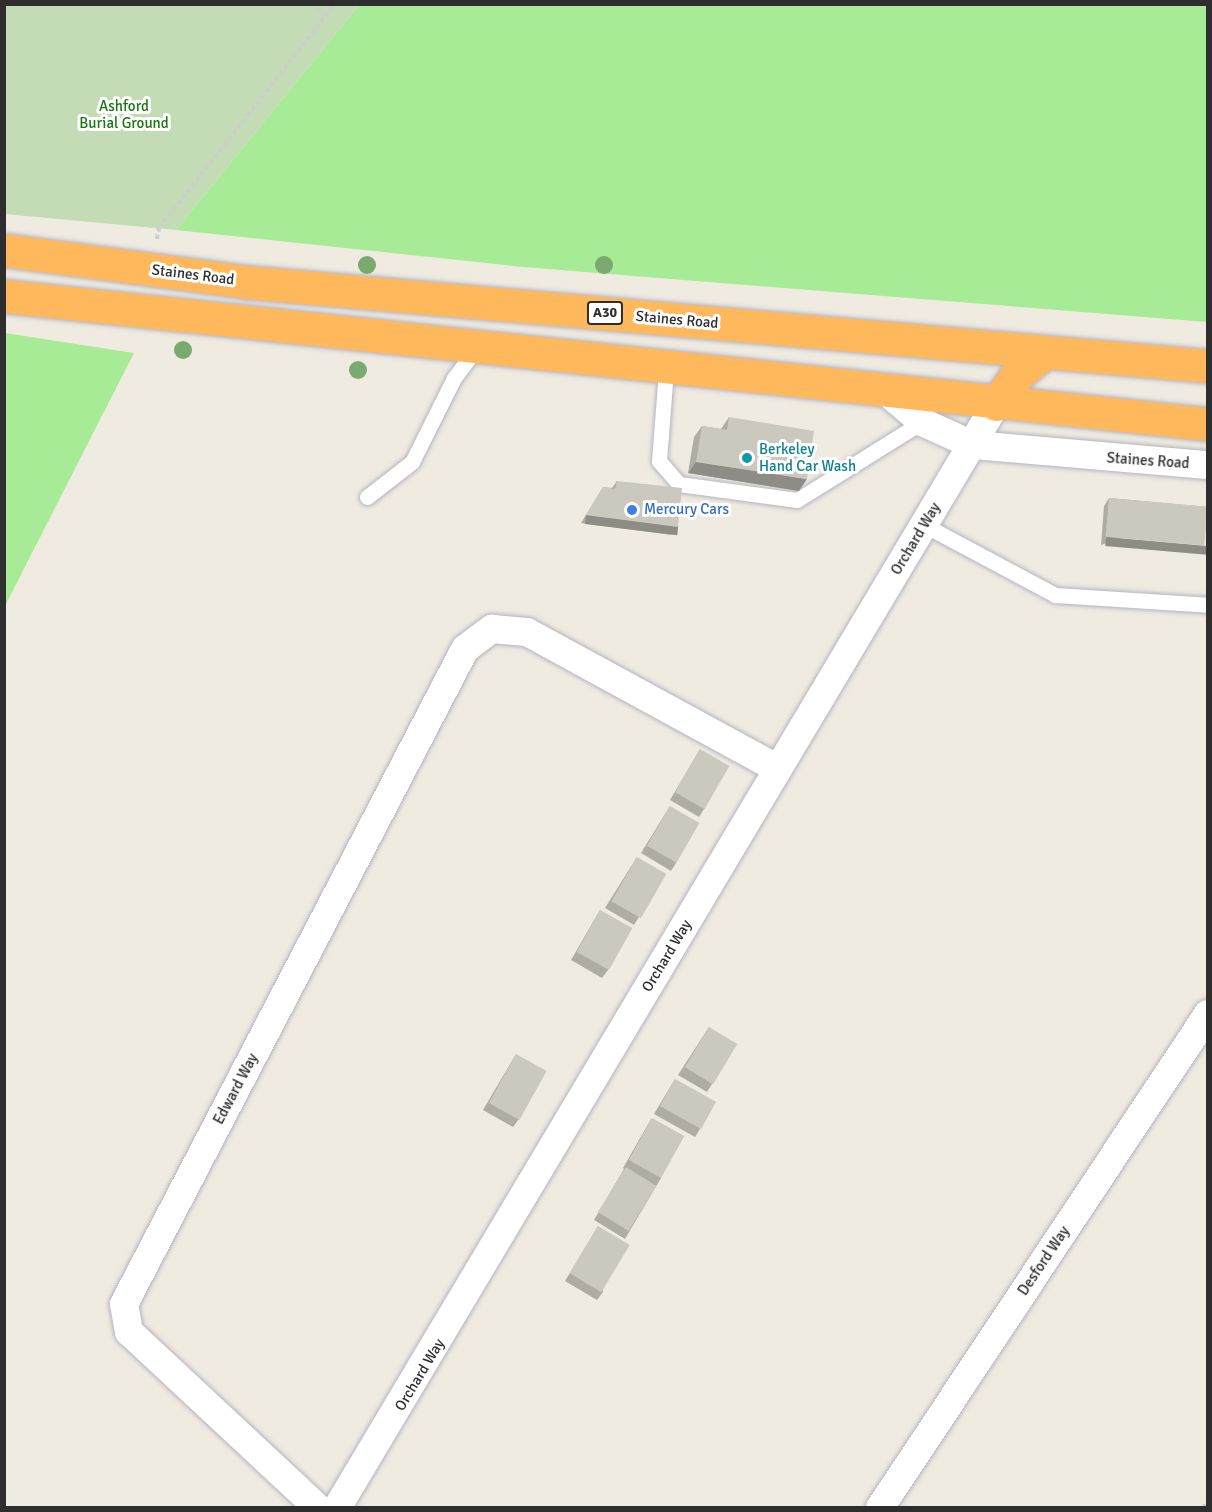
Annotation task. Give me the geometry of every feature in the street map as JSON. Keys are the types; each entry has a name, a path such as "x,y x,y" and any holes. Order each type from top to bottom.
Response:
{"highway":[{"name":"Staines Road","path":"4,250 246,282 1208,366"},
{"path":"4,296 475,350 1208,424"},
{"path":"996,404 1015,376 1044,352"}],"street":[{"name":"Staines Road","path":"888,393 922,422 973,445 1208,465"},
{"name":"Orchard Way","path":"337,1508 996,404"},
{"name":"Edward Way","path":"318,1508 129,1332 124,1304 465,649 492,629 527,632 778,769"},
{"name":"Desford Way","path":"880,1508 1208,1014"}],"lane":[{"path":"367,497 412,462 454,378 475,350"},
{"path":"666,370 659,461 679,484 797,500 922,422"},
{"path":"924,525 1055,595 1208,605"}],"path":[{"path":"311,4 328,13"},
{"path":"156,247 159,228 335,4"},
{"path":"1203,1508 1208,1501"}],"green space":[{"name":"Ashford Burial Ground","path":"4,5 359,5 176,230 5,214"},
{"path":"359,5 1207,5 1207,322 523,267 176,230"},
{"path":"4,333 134,353 5,606"}],"building":[{"name":"Berkeley Hand Car Wash","path":"729,417 814,431 807,479 696,462 702,426 727,430"},
{"name":"Mercury Cars","path":"617,481 682,488 678,527 586,515 603,487 615,489"},
{"path":"1109,498 1208,507 1204,545 1106,537"},
{"path":"700,749 729,766 704,809 675,792"},
{"path":"670,806 699,823 676,863 647,846"},
{"path":"637,857 666,874 641,918 612,901"},
{"path":"600,910 632,928 609,970 577,952"},
{"path":"709,1027 737,1044 713,1084 685,1067"},
{"path":"516,1054 547,1071 519,1120 489,1103"},
{"path":"675,1079 716,1102 701,1129 660,1106"},
{"path":"652,1118 684,1136 661,1178 629,1160"},
{"path":"626,1167 657,1186 628,1231 598,1212"},
{"path":"598,1226 630,1245 601,1292 570,1273"}],"place":[{"name":"Berkeley Hand Car Wash","path":"747,458"},
{"name":"Mercury Cars","path":"632,510"}]}
